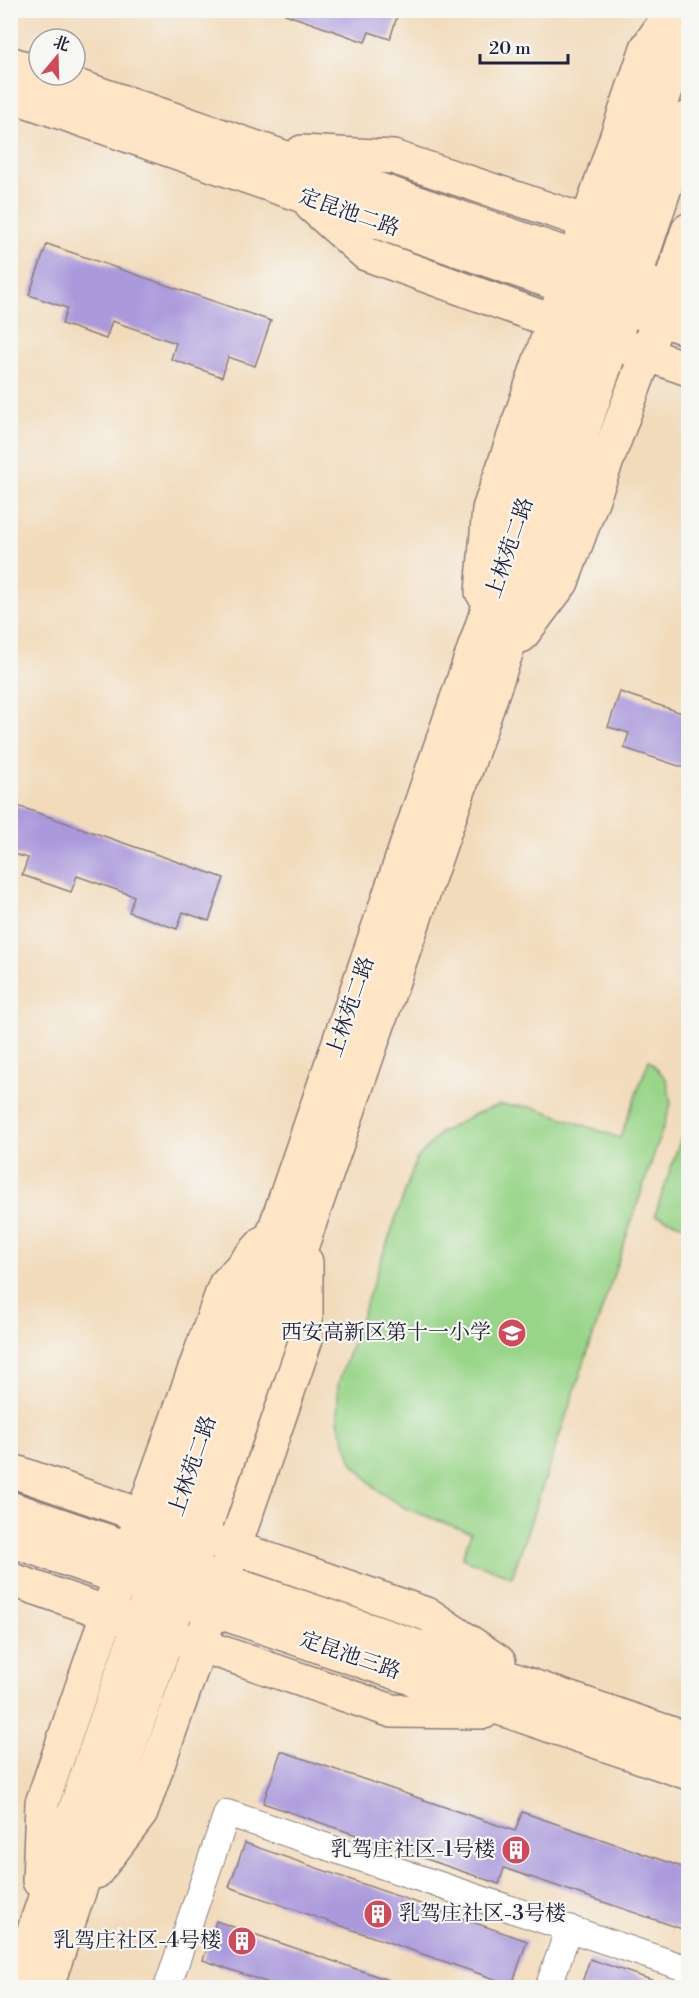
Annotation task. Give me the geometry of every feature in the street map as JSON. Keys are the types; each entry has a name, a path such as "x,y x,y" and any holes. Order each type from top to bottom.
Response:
{"street":[{"path":"492,648 489,509 647,48 673,10"},
{"name":"上林苑二路","path":"46,1988 78,1895 153,1629 157,1521 274,1232 492,648 632,238 688,26"},
{"path":"10,63 27,69"},
{"name":"定昆池二路","path":"80,87 262,150 569,272"},
{"name":"定昆池二路","path":"10,95 299,195 671,301 688,329"},
{"name":"上林苑二路","path":"632,238 688,118"},
{"path":"262,150 393,157 632,238 686,248 671,301 646,355 562,582 492,648"},
{"path":"299,195 366,254 688,369"},
{"name":"上林苑二路","path":"14,1988 38,1915 153,1629 186,1584 306,1234 492,648"},
{"path":"78,1895 141,1813 234,1548 306,1339 306,1234"},
{"path":"10,1470 429,1615 536,1687"},
{"name":"定昆池三路","path":"10,1508 125,1563 217,1595 514,1713 688,1773"},
{"path":"38,1915 42,1803 125,1563 157,1521"},
{"name":"定昆池三路","path":"10,1540 125,1563"},
{"path":"10,1579 392,1711 514,1713"},
{"name":"定昆池三路","path":"217,1595 536,1687 688,1739"},
{"path":"167,1988 227,1813 688,1969"},
{"path":"548,1988 569,1928"}],"green space":[{"path":"649,1060 667,1080 671,1104 512,1577 462,1558 471,1533 405,1508 378,1491 352,1462 338,1421 338,1384 416,1160 440,1133 475,1114 499,1105 533,1107 620,1138"},
{"path":"688,1117 688,1227 655,1215"}],"building":[{"path":"286,10 399,10 390,39 369,32 365,42 285,14"},
{"path":"47,244 271,321 255,366 228,357 222,377 171,359 176,343 112,321 106,339 62,324 67,308 29,295"},
{"path":"620,692 688,715 688,769 624,748 629,733 608,727"},
{"path":"12,804 224,878 209,921 183,912 177,929 129,912 134,896 77,876 71,892 22,875 28,858 10,853"},
{"name":"乳驾庄社区-1号楼","path":"281,1751 515,1831 522,1812 688,1869 688,1931 504,1868 499,1884 263,1803"},
{"name":"乳驾庄社区-3号楼","path":"245,1843 527,1941 512,1985 229,1887"},
{"name":"乳驾庄社区-4号楼","path":"216,1921 409,1988 283,1988 203,1960"},
{"path":"590,1959 672,1987 672,1988 580,1988"}],"place":[{"name":"西安高新区第十一小学","path":"512,1333"},
{"name":"乳驾庄社区-1号楼","path":"516,1850"},
{"name":"乳驾庄社区-3号楼","path":"378,1914"},
{"name":"乳驾庄社区-4号楼","path":"242,1941"}]}
